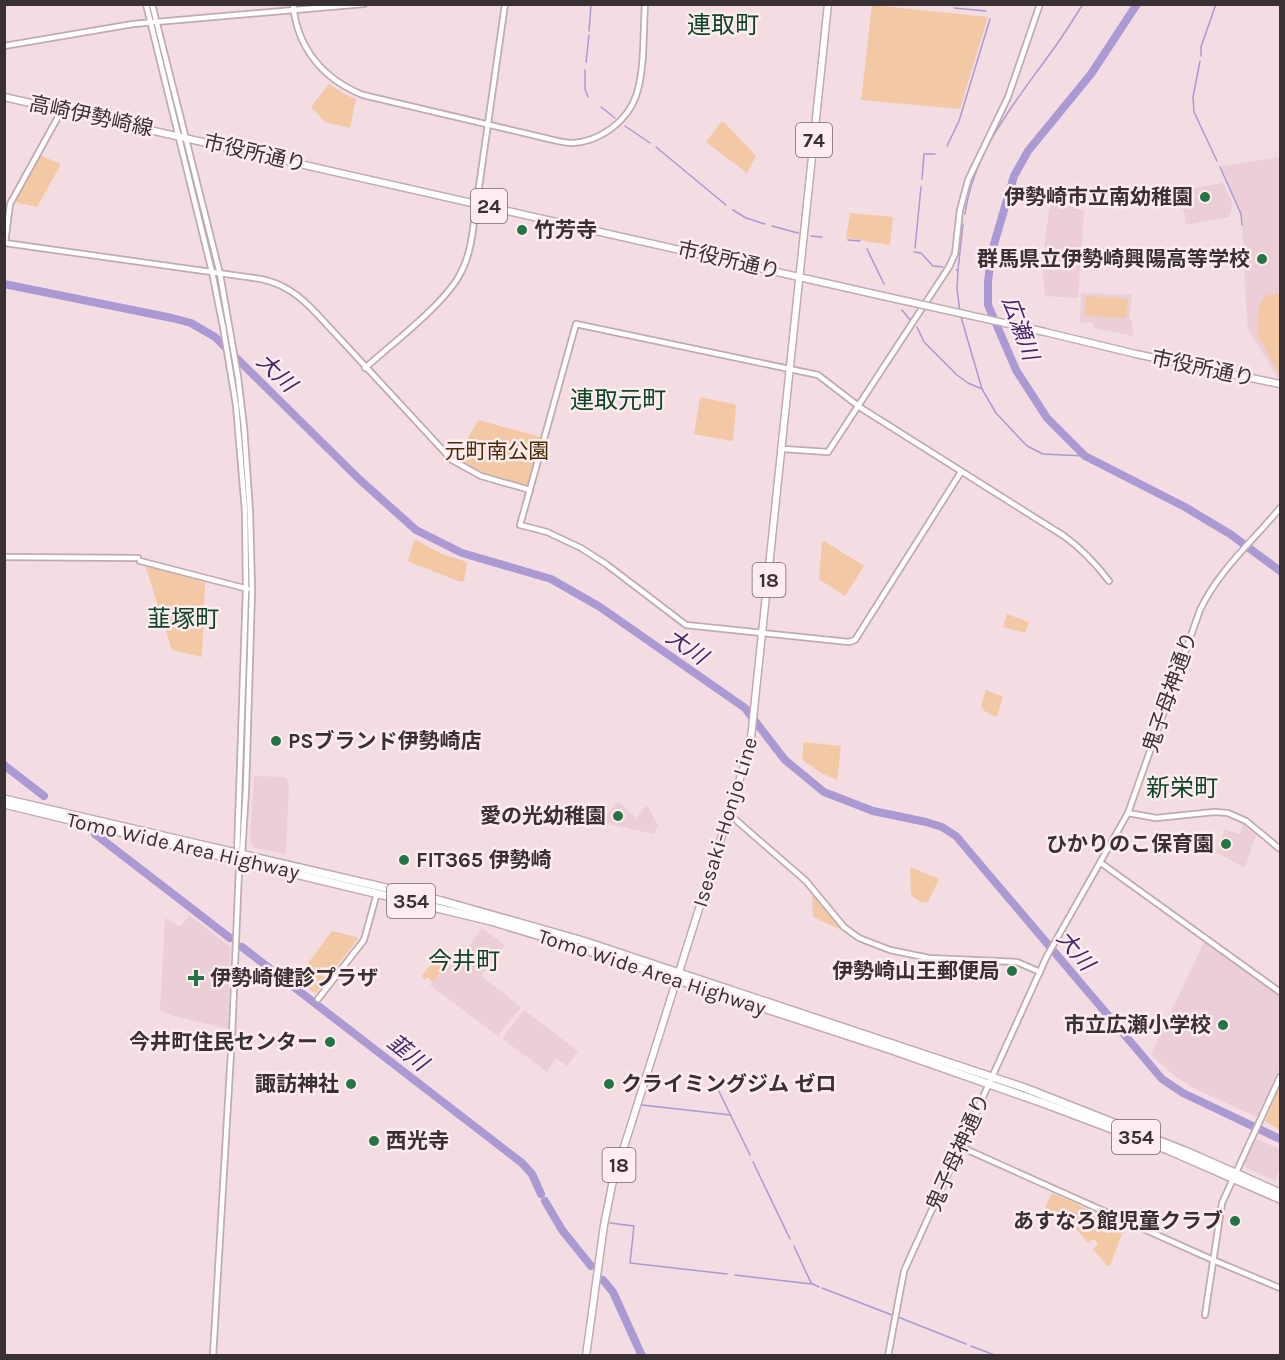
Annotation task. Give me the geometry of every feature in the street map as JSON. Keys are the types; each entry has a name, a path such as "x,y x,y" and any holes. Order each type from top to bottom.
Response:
{"highway":[{"name":"Tomo Wide Area Highway","path":"4,799 549,931 1118,1124 1281,1199"},
{"name":"Tomo Wide Area Highway","path":"4,804 239,856"},
{"name":"Tomo Wide Area Highway","path":"1235,1176 1281,1193"}],"main road":[{"name":"74","path":"800,276 828,4"},
{"name":"高崎伊勢崎線","path":"4,97 178,135"},
{"name":"市役所通り","path":"178,135 883,296 1281,384"},
{"name":"Isesaki-Honjo Line","path":"586,1356 609,1200 747,756 755,711 800,276"}],"street":[{"path":"146,4 154,22 186,137 220,274 236,363 248,469 252,591 232,1035 213,1356"},
{"path":"152,4 178,135 212,273 236,405 242,468 246,589 239,856"},
{"path":"4,46 114,26 293,7 363,4"},
{"path":"364,368 444,296 459,277 469,249 477,203 505,4"},
{"path":"293,7 298,33 311,56 323,71 343,86 363,95 572,142 591,139 609,130 617,124 635,98 641,66 645,4"},
{"path":"783,449 826,453 952,262 968,180 1008,97 1040,4"},
{"path":"60,109 58,117 10,204 4,243 265,280 292,291 316,314 438,448 457,464 481,476 530,490"},
{"path":"961,471 855,640 849,642 686,625 581,548 547,532 520,525 576,324 818,375 858,406 961,471 1070,540 1094,562 1109,581"},
{"name":"鬼子母神通り","path":"888,1356 904,1271 1048,954 1128,813 1193,626 1205,598 1226,570 1281,507"},
{"path":"4,557 139,560 252,591"},
{"path":"1128,813 1156,818 1214,812 1228,813 1246,821 1281,849"},
{"path":"729,814 806,881 844,927 859,938 890,950 929,958 1017,962 1040,972"},
{"path":"1101,863 1281,992"},
{"path":"318,999 364,940 378,889"},
{"path":"1205,1315 1221,1208 1281,1077"},
{"path":"961,1147 1281,1288"}],"shaded area":[{"name":"群馬県立伊勢崎興陽高等学校","path":"1280,157 1280,378 1278,378 1248,329 1242,218 1221,166"},
{"name":"伊勢崎市立南幼稚園","path":"1223,183 1233,205 1229,217 1186,225 1180,190"},
{"path":"1053,200 1084,211 1078,298 1045,296 1043,274 1045,240"},
{"path":"1081,293 1132,295 1129,317 1132,320 1133,336 1094,328 1093,323 1080,322"},
{"path":"254,776 285,777 289,782 286,853 284,854 255,848 250,841"},
{"path":"618,801 636,818 647,805 658,826 654,834 600,822"},
{"path":"1244,823 1256,835 1245,868 1216,852 1225,829 1240,834"},
{"name":"伊勢崎健診プラザ","path":"189,915 230,947 228,1029 166,1014 160,1010 165,918 180,927"},
{"path":"482,928 505,945 481,976 521,1007 498,1036 430,985 453,955 459,959"},
{"name":"市立広瀬小学校","path":"1206,942 1280,996 1280,1067 1257,1117 1191,1087 1172,1074 1151,1054 1203,944"},
{"path":"524,1010 578,1051 567,1066 556,1058 547,1072 504,1040 503,1037"},
{"path":"1256,1139 1280,1149 1280,1168 1275,1181 1245,1167 1244,1164"}],"green space":[{"path":"872,5 988,17 960,109 861,100"},
{"path":"329,84 356,99 350,128 325,122 311,107"},
{"path":"721,122 724,122 756,156 747,173 706,142"},
{"path":"40,155 60,166 37,207 15,202"},
{"path":"850,213 893,217 890,245 846,238"},
{"path":"1280,293 1280,376 1257,334 1257,319 1263,299 1268,295"},
{"path":"1086,296 1128,299 1126,318 1085,316"},
{"path":"700,397 734,404 736,407 733,440 694,434"},
{"name":"元町南公園","path":"478,420 541,437 528,484 487,474 456,459"},
{"path":"416,540 442,554 467,562 464,581 461,582 409,562"},
{"path":"824,541 864,566 845,596 819,578 822,542"},
{"path":"147,566 205,582 202,657 172,650"},
{"path":"1007,614 1029,622 1025,633 1003,627"},
{"path":"986,690 1003,697 995,717 983,710 981,705"},
{"path":"804,742 841,746 837,780 821,773 804,761 802,758"},
{"path":"910,867 939,879 928,902 919,901 911,894"},
{"path":"812,891 842,930 813,917"},
{"path":"332,931 358,939 316,993 297,978"},
{"path":"438,955 447,962 433,982 427,977 425,980 422,976"},
{"path":"1280,1086 1280,1130 1265,1121"},
{"path":"1052,1193 1123,1225 1124,1228 1110,1266 1107,1266 1093,1249 1098,1244 1094,1239 1088,1243 1074,1226 1043,1212"}],"waterway":[{"path":"965,214 977,169 998,127 1083,4"},
{"name":"広瀬川","path":"1137,4 1091,74 1028,151 1014,176 992,251 988,305 1016,370 1047,418 1085,456 1185,507 1230,534 1280,571"},
{"path":"1201,56 1201,47 1216,4"},
{"path":"589,31 591,5"},
{"path":"954,8 986,11"},
{"path":"947,146 959,121 990,19"},
{"path":"586,62 589,35"},
{"path":"1200,61 1193,97 1194,112 1217,161"},
{"path":"585,70 585,89 588,97"},
{"path":"601,107 615,118"},
{"path":"625,126 650,143"},
{"path":"656,147 726,205"},
{"path":"922,179 924,154 935,154"},
{"path":"1220,167 1241,214 1242,225"},
{"path":"915,248 921,187"},
{"path":"733,210 746,218 765,224"},
{"path":"958,270 963,224"},
{"path":"772,226 798,233"},
{"path":"811,236 822,237"},
{"path":"848,240 860,241"},
{"path":"867,249 884,284"},
{"path":"914,252 921,253 933,266 943,267"},
{"path":"956,270 958,270 957,289 960,312"},
{"name":"大川","path":"4,284 172,318 191,323 215,337 359,479 416,530 462,553 551,579 600,607 745,708 785,760 824,792 873,811 942,827 956,836 1162,1079 1183,1093 1280,1139"},
{"path":"902,310 911,321"},
{"path":"961,317 982,389"},
{"path":"917,327 924,342 957,375 982,389 996,413 1027,446 1043,454 1085,456"},
{"name":"韮川","path":"4,765 44,796"},
{"name":"韮川","path":"95,834 230,938"},
{"name":"韮川","path":"242,947 522,1163 532,1174 541,1194"},
{"path":"711,1075 750,1155"},
{"path":"642,1105 731,1115"},
{"path":"753,1162 790,1239"},
{"name":"韮川","path":"545,1201 562,1230 591,1266"},
{"path":"610,1223 634,1226 630,1263 727,1274"},
{"path":"794,1246 811,1283 819,1287"},
{"path":"735,1275 812,1284"},
{"name":"韮川","path":"603,1280 613,1292 642,1356"},
{"path":"822,1288 892,1315"},
{"path":"898,1317 966,1344"},
{"path":"971,1346 997,1356"}],"place":[{"name":"伊勢崎市立南幼稚園","path":"1205,197"},
{"name":"竹芳寺","path":"522,230"},
{"name":"群馬県立伊勢崎興陽高等学校","path":"1262,259"},
{"name":"PSブランド伊勢崎店","path":"276,741"},
{"name":"愛の光幼稚園","path":"618,816"},
{"name":"ひかりのこ保育園","path":"1226,844"},
{"name":"FIT365 伊勢崎","path":"404,860"},
{"name":"伊勢崎山王郵便局","path":"1012,971"},
{"name":"伊勢崎健診プラザ","path":"196,978"},
{"name":"市立広瀬小学校","path":"1223,1025"},
{"name":"今井町住民センター","path":"330,1042"},
{"name":"諏訪神社","path":"351,1084"},
{"name":"クライミングジム ゼロ","path":"609,1084"},
{"name":"西光寺","path":"374,1141"},
{"name":"あすなろ館児童クラブ","path":"1235,1221"}],"district":[{"name":"連取町","path":"723,25"},
{"name":"連取元町","path":"618,400"},
{"name":"韮塚町","path":"183,619"},
{"name":"新栄町","path":"1182,788"},
{"name":"今井町","path":"464,961"}]}
